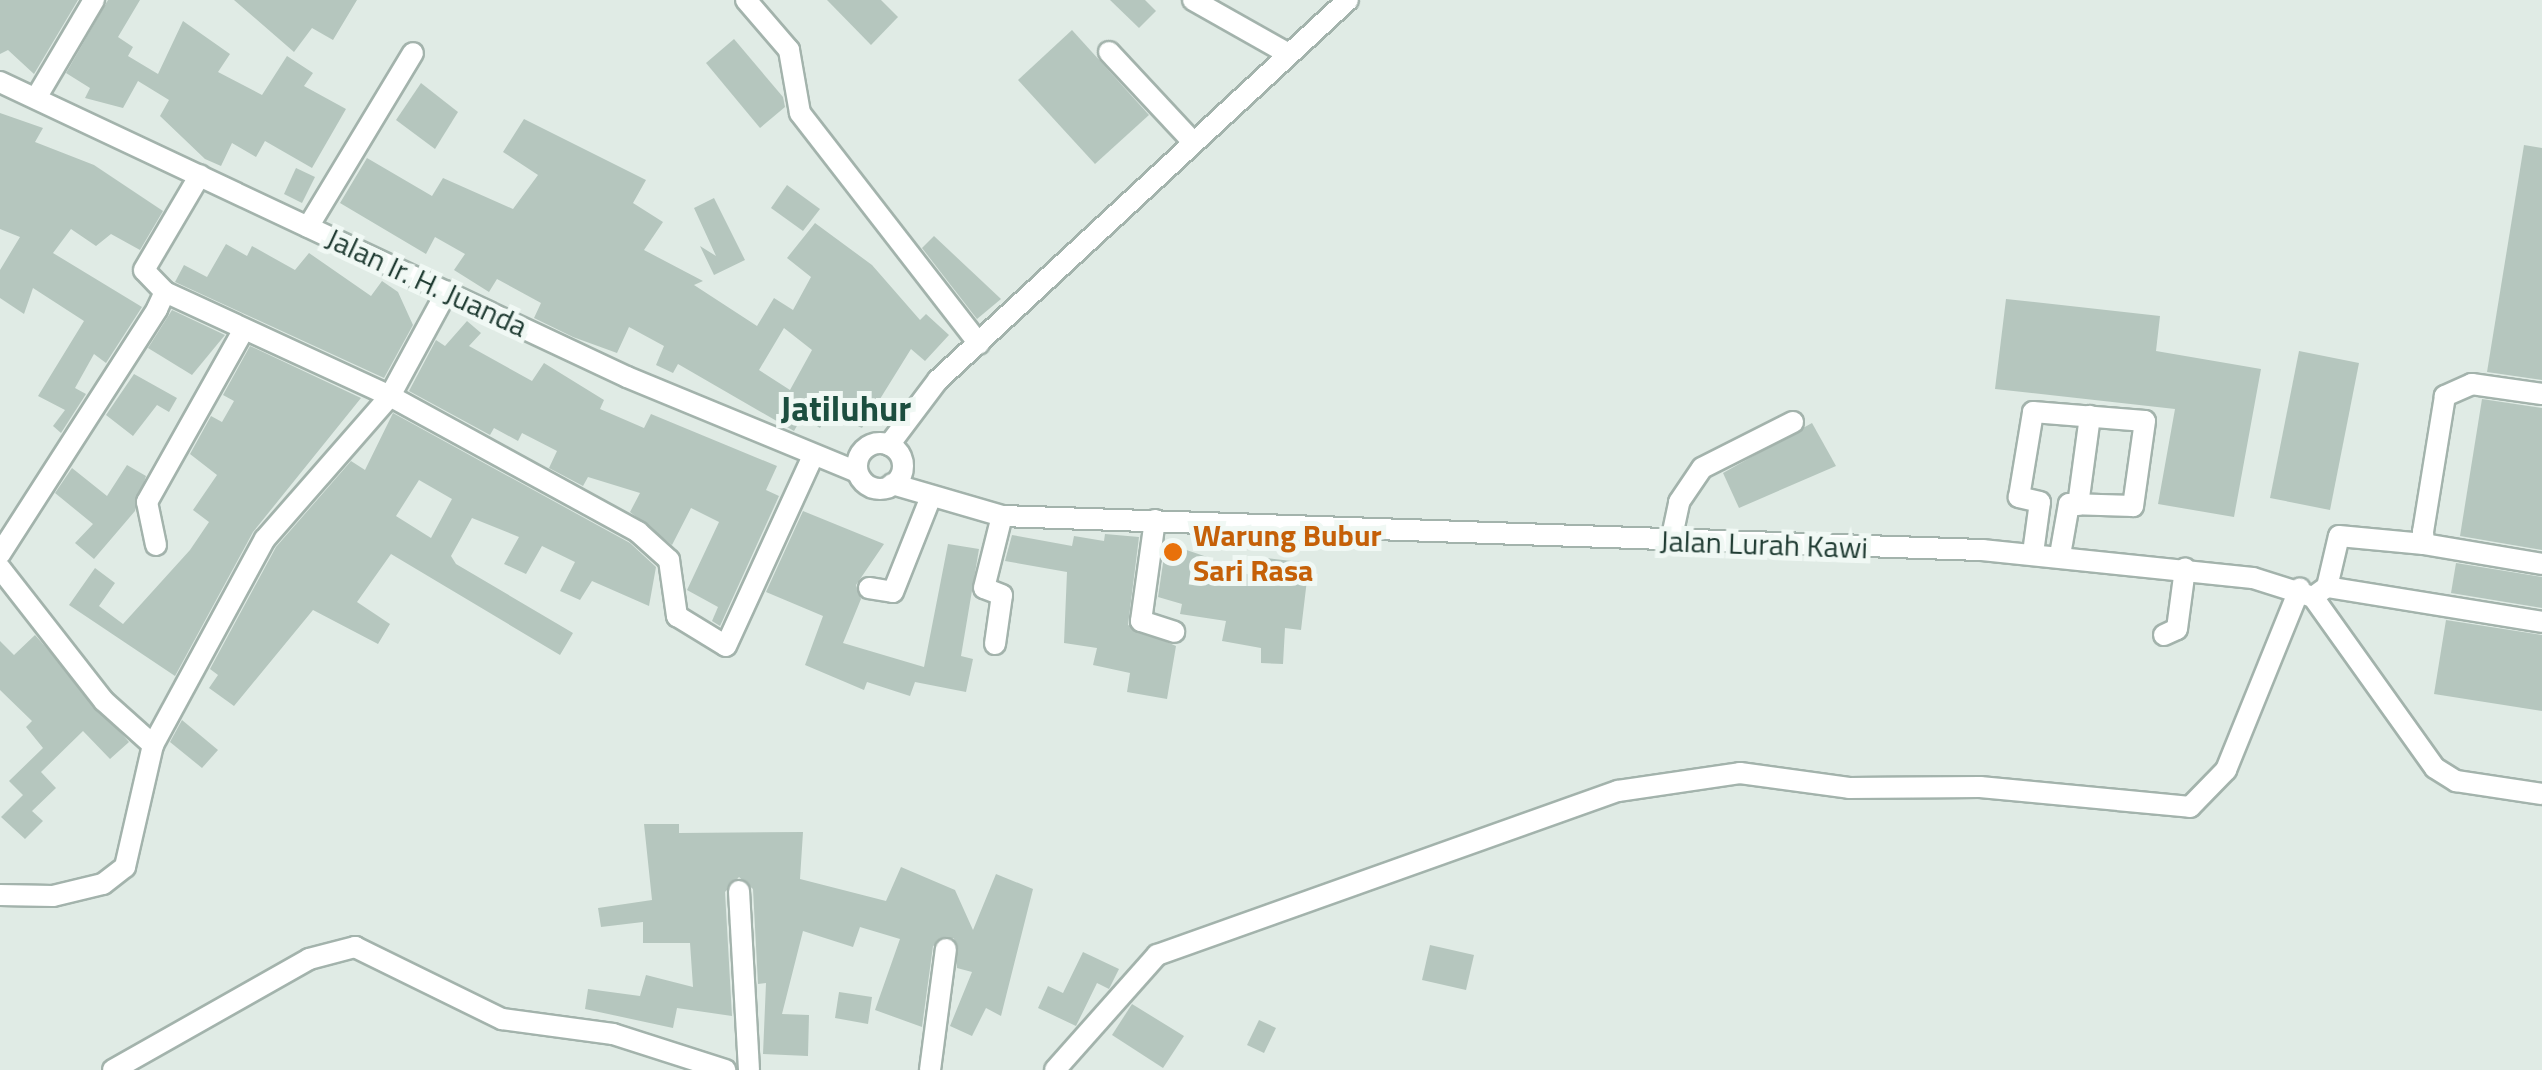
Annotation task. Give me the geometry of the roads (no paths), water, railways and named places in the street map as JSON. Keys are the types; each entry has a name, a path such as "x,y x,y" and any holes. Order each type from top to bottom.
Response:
{"street":[{"path":"36,98 94,0"},
{"path":"746,0 789,50 800,113 979,344"},
{"path":"1193,0 1287,53"},
{"path":"889,445 902,464 892,484 872,487 858,472 865,449 889,445 918,400 1192,141 1348,0"},
{"path":"1109,52 1192,141"},
{"path":"314,229 332,189 413,53"},
{"name":"Jalan Ir. H. Juanda","path":"0,82 447,292 812,456 858,472"},
{"path":"200,175 144,270 165,292 390,396 638,532 669,560 677,616 726,646 812,456"},
{"path":"0,554 165,292"},
{"path":"0,895 53,896 114,878 133,852 153,745 265,539 390,396 447,292"},
{"path":"156,544 147,502 244,331"},
{"path":"2424,544 2445,396 2472,384 2542,394"},
{"path":"2031,415 2090,416 2145,425 2133,506 2040,502 2019,497 2031,415"},
{"path":"2060,555 2090,416"},
{"path":"1671,541 1679,502 1702,468 1793,422"},
{"name":"Jalan Lurah Kawi","path":"892,484 1002,516 2060,555 2184,569 2542,622"},
{"path":"870,588 893,592 930,498"},
{"path":"2033,553 2040,502"},
{"path":"995,644 1002,595 984,588 1002,516"},
{"path":"1156,520 1140,616 1174,632"},
{"path":"1055,1070 1157,955 1618,792 1740,772 1849,788 2202,802 2226,770 2339,536 2424,544 2542,564"},
{"path":"0,568 104,702 153,745"},
{"path":"2164,635 2177,629 2184,569"},
{"path":"2313,590 2434,768 2488,789 2542,794"},
{"path":"740,891 749,1070"},
{"path":"113,1070 309,960 354,946 502,1019 614,1034 726,1070"},
{"path":"930,1070 946,949"}],"place":[{"name":"Warung Bubur Sari Rasa","path":"1173,552"}],"district":[{"name":"Jatiluhur","path":"846,408"}]}
